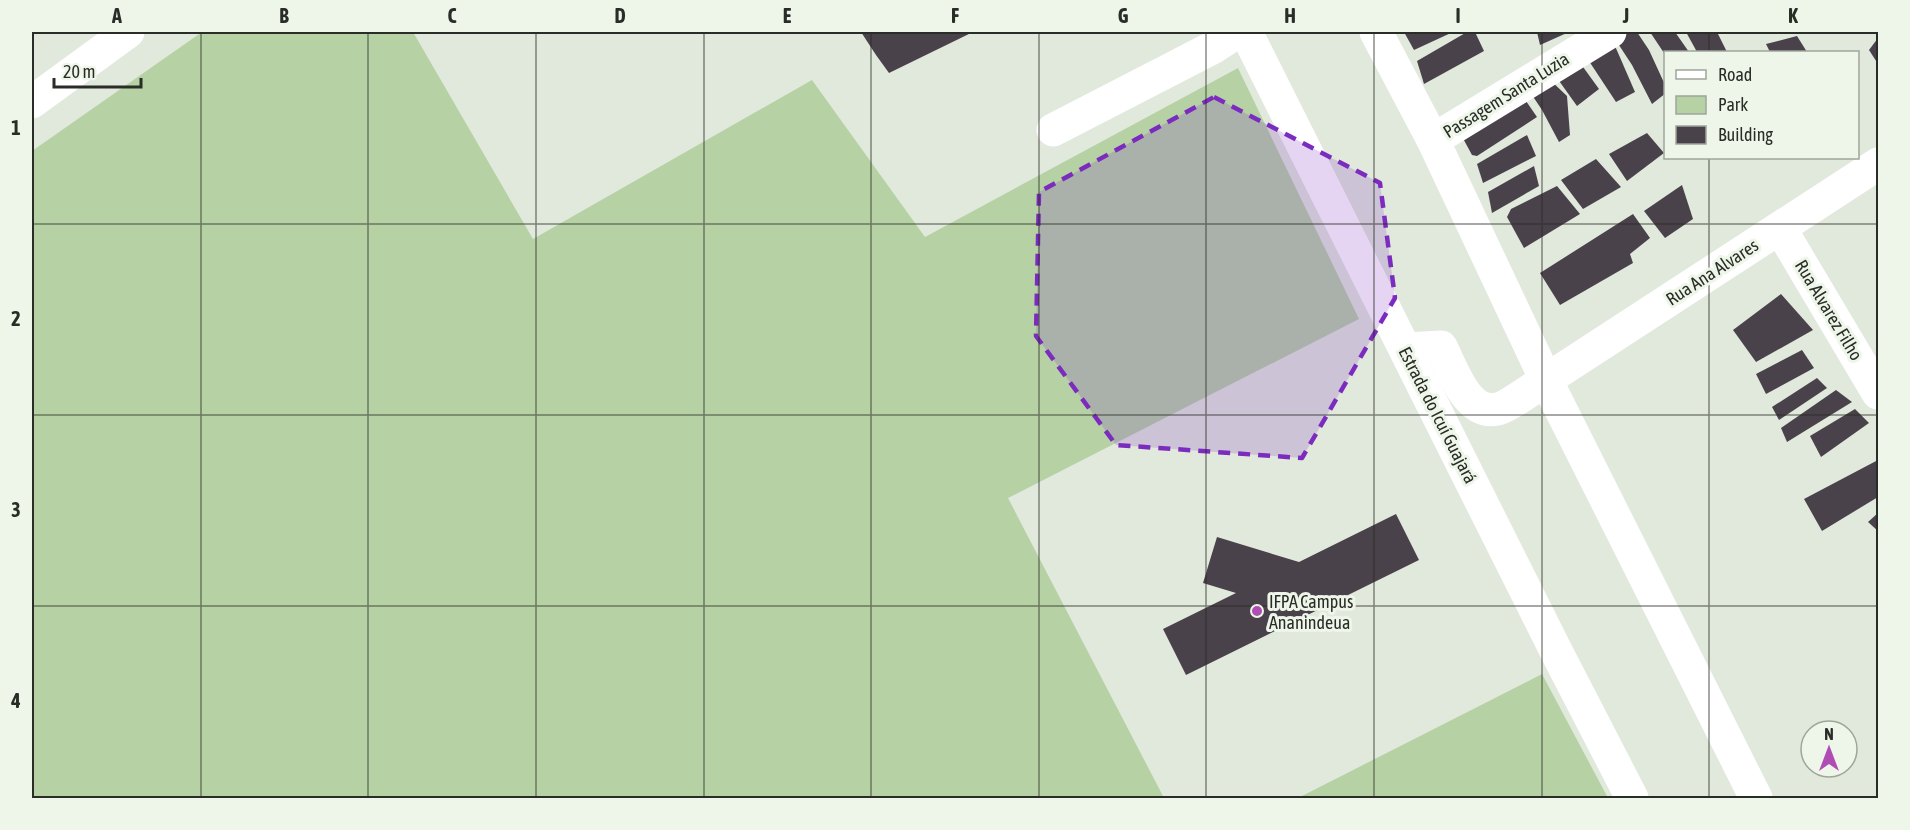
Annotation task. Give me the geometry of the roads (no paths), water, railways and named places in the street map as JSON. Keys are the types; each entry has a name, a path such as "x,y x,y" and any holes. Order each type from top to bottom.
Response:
{"main road":[{"path":"32,102 128,32"},
{"path":"1053,130 1214,47 1237,32"},
{"name":"Estrada do Icuí Guajará","path":"1246,32 1632,798"},
{"path":"1376,32 1433,140 1546,380 1756,798"},
{"name":"Passagem Santa Luzia","path":"1433,140 1610,32"},
{"name":"Rua Ana Alvares","path":"1406,349 1441,347 1466,397 1482,410 1498,410 1878,164"},
{"name":"Rua Alvarez Filho","path":"1780,228 1878,393"}],"place":[{"name":"IFPA Campus Ananindeua","path":"1257,611"}]}
